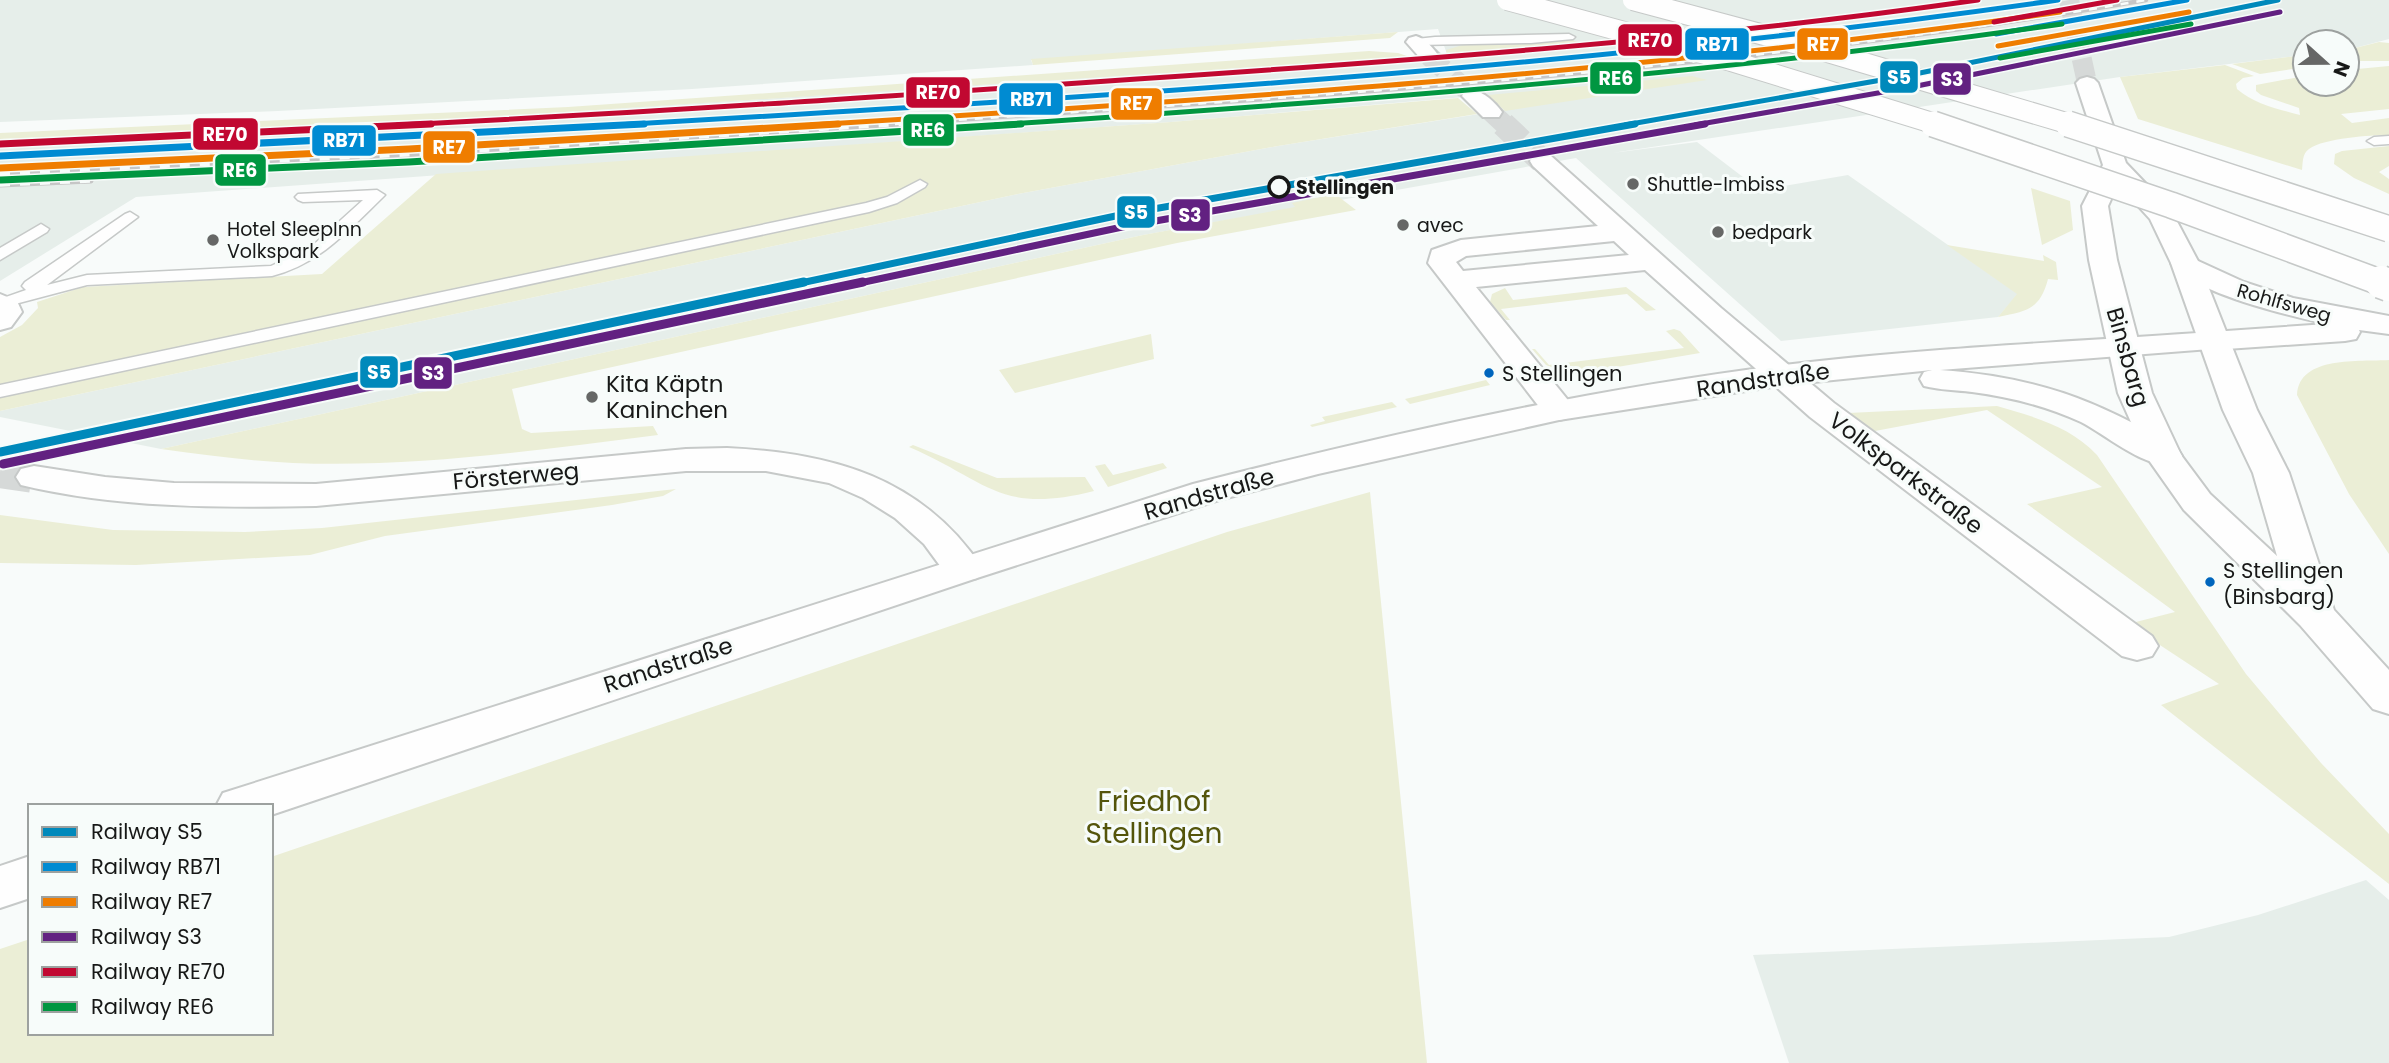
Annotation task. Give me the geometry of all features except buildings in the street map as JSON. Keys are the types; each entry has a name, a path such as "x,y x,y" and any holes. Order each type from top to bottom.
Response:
{"main road":[{"path":"1507,0 1656,39 1870,104 2018,153 2389,285"},
{"path":"1633,0 1837,53 2017,106 2389,229"},
{"name":"Binsbarg","path":"2087,83 2115,165 2162,216 2185,263 2212,341 2249,430 2271,473 2315,615"},
{"path":"1473,96 1491,113"},
{"name":"Volksparkstraße","path":"1542,160 1822,410 2137,646"},
{"name":"Binsbarg","path":"2115,165 2095,206 2103,260 2135,393 2164,456 2197,502 2315,615 2389,698"},
{"path":"1559,410 1441,260 1445,254 1454,250 1621,232"},
{"path":"1455,280 1652,261"},
{"name":"Rohlfsweg","path":"2185,263 2225,285 2275,304 2389,327"},
{"name":"Rohlfsweg","path":"2212,341 2389,327"},
{"name":"Randstraße","path":"246,804 962,569 1206,492 1313,464 1559,410 1784,375 1926,361 2212,341"},
{"path":"1784,375 1933,379 2028,390 2082,408 2164,456"},
{"name":"Försterweg","path":"34,477 103,490 255,497 316,495 686,460 775,461 826,471 877,491 916,515 934,530 962,569"},
{"path":"0,887 28,878"}],"lane":[{"path":"1422,49 1460,39 1525,42 1569,37"},
{"path":"2374,141 2389,140"},
{"path":"0,391 869,207 892,200 920,184"},
{"path":"1,307 34,293 87,280 272,271 290,267 312,256 377,195 303,197"},
{"path":"1,307 43,280 130,216"},
{"path":"0,255 41,229"}],"shaded area":[{"path":"0,0 2389,0 2389,39 2361,46 2361,28 2291,28 2291,57 2120,77 1612,153 1697,142 1760,190 1848,175 2018,294 1998,317 1781,341 1576,158 1143,235 161,449 0,417 0,411 1018,194 1278,146 1504,110 1488,95 1171,122 136,197 0,281 0,139 381,124 1447,54 1438,29 1031,60 1033,65 692,89 278,111 0,122"},
{"path":"2366,880 2389,900 2389,1063 1789,1063 1753,955 2169,937 2258,915"}],"green space":[{"path":"1398,32 1390,38 1033,65 1031,59"},
{"path":"1572,40 1583,44 1447,55 1446,50 1469,43 1535,44"},
{"path":"2379,42 2389,43 2389,61 2361,61 2361,46"},
{"path":"1369,51 1398,53 1410,57 381,124 0,139 0,133 568,107"},
{"path":"2291,57 2291,69 2260,74 2232,64"},
{"path":"2225,65 2254,76 2243,78 2236,84 2237,89 2251,99 2300,115 2299,108 2261,95 2256,91 2256,85 2291,79 2291,98 2361,98 2361,69 2389,66 2389,109 2341,114 2352,123 2389,118 2389,135 2348,138 2316,145 2305,153 2302,170 2138,119 2120,77"},
{"path":"1692,76 1707,80 1505,111 1488,95"},
{"path":"1458,98 1477,114 1278,146 1018,194 0,411 0,337 22,325 38,308 37,302 83,287 322,274 436,174 1171,122"},
{"path":"2389,146 2389,166 2379,172 2389,179 2389,194 2354,178 2334,164 2335,154 2342,151"},
{"path":"2031,188 2070,201 2073,230 2042,245"},
{"path":"1335,194 1356,210 1177,243 512,389 522,429 531,433 653,426 658,435 476,457 385,463 276,462 161,449 1143,235 1295,207 1292,203"},
{"path":"1947,245 2044,261 2043,255 2056,262 2058,280 2048,279 2041,297 2031,307 1998,317 2017,294"},
{"path":"1626,287 1656,310 1646,311 1627,294 1501,309 1510,320 1506,320 1490,302 1492,294 1505,288 1513,300"},
{"path":"1666,331 1680,331 1700,353 1570,375 1546,365 1532,349 1549,365 1684,348"},
{"path":"1151,334 1154,359 1015,393 999,370"},
{"path":"2389,360 2389,554 2349,494 2297,395 2300,382 2308,373 2319,367 2348,361"},
{"path":"1486,380 1490,385 1410,404 1405,399"},
{"path":"1392,402 1397,407 1312,427 1310,425 1325,421 1322,417"},
{"path":"1997,406 2063,430 2097,455 2246,674 2321,763 2389,834 2389,884 2161,705 2219,684 2128,624 2175,612 2027,504 2102,487 1987,410 1875,431 1848,413"},
{"path":"913,445 997,478 1085,477 1094,491 1036,499 1015,497 996,491 909,447"},
{"path":"1163,463 1167,468 1108,487 1095,466 1105,464 1113,475"},
{"path":"676,489 663,496 612,505 385,536 310,555 136,565 0,563 0,515 113,530 245,532 322,528"},
{"name":"Friedhof Stellingen","path":"1370,492 1427,1063 0,1063 0,949 28,940 28,1035 273,1035 273,856 1227,532"}],"tunnel":[{"path":"2069,0 2087,83"},
{"path":"1429,56 1473,96"},
{"path":"1491,112 1505,125"},
{"path":"1503,124 1542,161"},
{"path":"0,472 34,477"}],"railway":[{"path":"879,125 1356,92 1673,64 1989,25 2146,0"},
{"path":"0,174 426,154 905,124"},
{"path":"0,185 91,181"}],"rail line":[{"name":"RE70","path":"0,144 568,116 1346,65 1663,39 1978,0"},
{"name":"RB71","path":"0,156 544,130 1331,78 1695,46 1937,18 2058,0"},
{"name":"RE70","path":"1994,22 2117,0"},
{"name":"RB71","path":"1996,34 2187,0"},
{"name":"S5","path":"0,452 1125,214 1910,75 2278,0"},
{"name":"RE7","path":"0,168 545,142 1333,90 1697,58 1939,30 2060,12"},
{"name":"RE7","path":"1998,46 2189,12"},
{"name":"S3","path":"3,464 1127,226 1912,87 2280,12"},
{"name":"RE6","path":"1,180 545,154 1334,102 1699,70 1941,42 2062,24"},
{"name":"RE6","path":"2000,58 2191,24"}],"place":[{"name":"Shuttle-Imbiss","path":"1633,184"},
{"name":"Stellingen","path":"1279,187"},
{"name":"avec","path":"1403,225"},
{"name":"bedpark","path":"1718,232"},
{"name":"Hotel SleepInn Volkspark","path":"213,240"},
{"name":"S Stellingen","path":"1489,373"},
{"name":"Kita Käptn Kaninchen","path":"592,397"},
{"name":"S Stellingen (Binsbarg)","path":"2210,582"}]}
